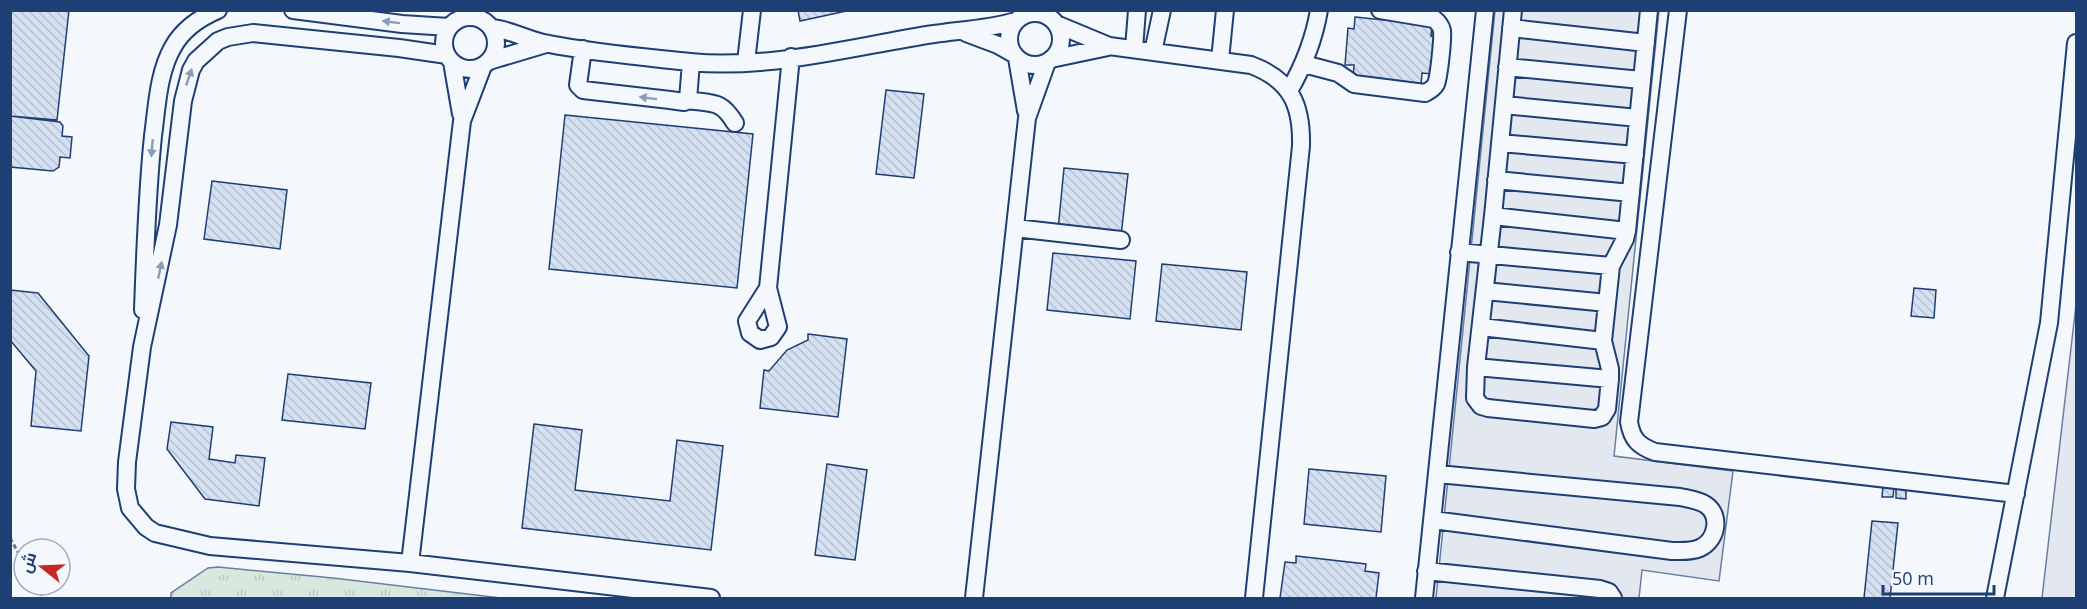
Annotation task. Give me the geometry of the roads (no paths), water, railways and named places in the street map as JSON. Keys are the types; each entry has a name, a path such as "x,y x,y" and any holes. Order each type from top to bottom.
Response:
{"street":[{"path":"142,347 148,200 156,114 162,80 169,55 180,36 200,18 218,10"},
{"path":"293,10 402,24 475,17 489,21 501,29 546,44 724,64 791,57 934,34 962,32 998,26 1032,13 1054,18 1109,46"},
{"path":"746,62 752,10"},
{"path":"1134,49 1137,10"},
{"path":"1154,52 1162,10"},
{"path":"1220,60 1225,10"},
{"path":"1289,91 1304,64 1315,36 1319,10"},
{"path":"1304,64 1338,73 1354,84 1425,93 1430,91 1436,83 1442,28 1434,19 1380,10"},
{"path":"1424,598 1485,10"},
{"path":"1513,10 1476,367 1475,398 1481,406 1594,419 1602,417 1607,408 1610,369 1603,341 1607,303 1611,266 1627,231 1649,10"},
{"path":"1678,10 1629,422 1631,436 1641,446 1655,452 2016,494"},
{"path":"974,598 1027,118 1024,89 1009,39 1011,28 1018,17"},
{"path":"1027,118 1049,60 1060,45 1060,34 1054,18"},
{"path":"410,563 462,121 459,94 444,40 455,19"},
{"path":"462,121 486,63 494,53 496,44 489,21"},
{"path":"1511,28 1646,43"},
{"path":"962,32 998,45 1031,65 1109,46 1251,65 1272,75 1289,91 1300,117 1301,146 1254,598"},
{"path":"546,44 474,69 465,68 450,58 399,48 253,33 218,41 202,54 191,70 183,101 168,225 142,347 127,462 126,489 130,508 146,527 163,536 210,546 410,563 711,598"},
{"path":"1995,598 2049,322 2076,43"},
{"path":"583,49 578,85 584,90 684,102 688,99 721,105 735,123"},
{"path":"768,288 791,57"},
{"path":"688,99 691,62"},
{"path":"1508,67 1641,80"},
{"path":"1504,105 1638,118"},
{"path":"1500,143 1635,155"},
{"path":"1496,180 1631,193"},
{"path":"1493,216 1627,231"},
{"path":"1015,228 1121,240"},
{"path":"1459,252 1611,266"},
{"path":"1485,291 1607,303"},
{"path":"1481,327 1603,341"},
{"path":"1476,367 1610,379"},
{"path":"1433,520 1672,551 1702,548 1711,539 1716,526 1714,513 1708,507 1680,497 1438,474"},
{"path":"1426,571 1600,589 1610,592 1613,598"}]}
